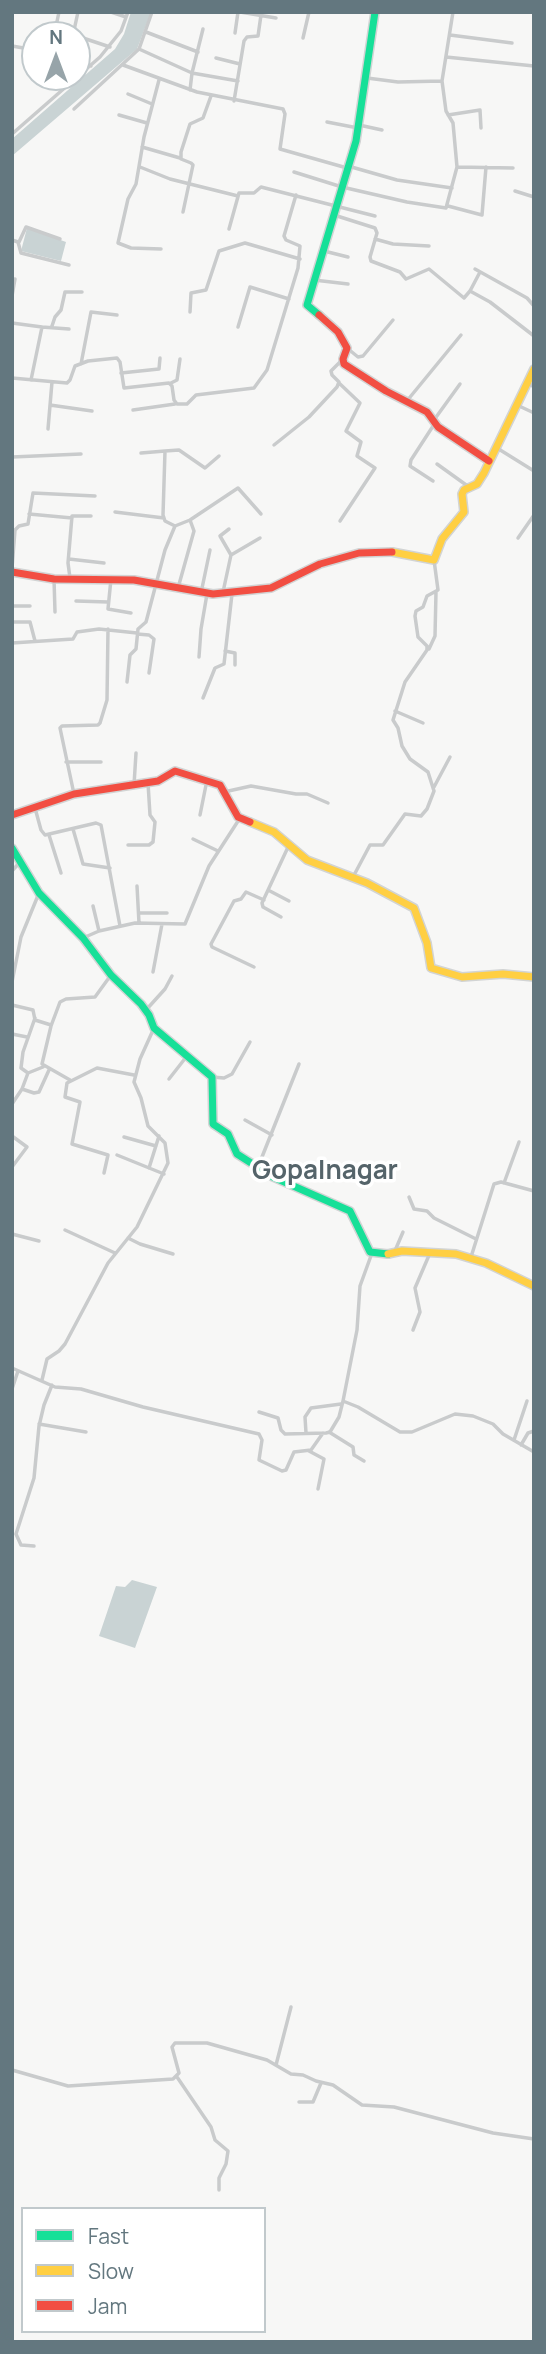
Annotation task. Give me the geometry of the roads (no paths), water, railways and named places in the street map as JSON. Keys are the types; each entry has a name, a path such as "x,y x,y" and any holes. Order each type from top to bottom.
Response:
{"street":[{"path":"91,66 121,32 127,15 111,12"},
{"path":"74,108 139,49 152,12"},
{"path":"234,33 239,12 276,18"},
{"path":"303,38 309,12"},
{"path":"375,12 358,126 308,302 309,309 338,332 347,348 358,356 363,356 393,320"},
{"path":"448,206 457,167 453,123 446,111 442,81 453,12"},
{"path":"234,101 245,38 259,34 261,15"},
{"path":"190,90 203,29"},
{"path":"146,32 198,52"},
{"path":"450,34 512,44"},
{"path":"91,41 110,47"},
{"path":"139,49 192,73 238,81"},
{"path":"446,57 534,66"},
{"path":"216,58 240,64"},
{"path":"123,65 159,80 211,96 285,111 280,145 282,150 397,180 452,188"},
{"path":"367,78 398,82 442,81"},
{"path":"159,80 147,123 136,184 126,207 119,244 131,248 161,249"},
{"path":"12,134 62,91"},
{"path":"128,94 152,104"},
{"path":"180,158 190,124 203,118 211,96"},
{"path":"448,115 480,110 481,128"},
{"path":"119,115 147,123"},
{"path":"327,122 382,130"},
{"path":"142,147 192,164 183,212"},
{"path":"140,167 190,184 238,196"},
{"path":"457,167 513,168"},
{"path":"294,172 342,187 407,202 448,206 481,215 486,167"},
{"path":"229,229 240,191 254,193 261,187 375,216"},
{"path":"515,191 534,197"},
{"path":"133,410 187,404 196,395 251,389 256,386 267,370 300,257 298,244 286,240 284,236 296,195"},
{"path":"334,215 375,228 377,233 370,257 373,262 400,272 406,279 429,269 464,298 470,291 478,270 527,298 534,306"},
{"path":"60,239 26,227 18,243 21,253 69,265"},
{"path":"375,239 393,244 429,246"},
{"path":"12,240 18,243"},
{"path":"190,312 191,293 206,290 219,251 245,243 300,257"},
{"path":"322,250 348,257"},
{"path":"12,296 15,279"},
{"path":"314,280 348,284"},
{"path":"238,327 250,287 289,299"},
{"path":"470,291 490,302 534,336"},
{"path":"52,326 61,310 65,292 82,292"},
{"path":"81,364 91,312 117,315"},
{"path":"12,323 69,329"},
{"path":"31,380 43,327"},
{"path":"406,402 461,335"},
{"path":"340,521 375,468 357,456 361,443 346,431 360,403 331,373 343,359 347,348"},
{"path":"12,378 69,382 73,367 117,358 120,359 124,388 169,383 177,380 180,359"},
{"path":"121,373 159,369 160,358"},
{"path":"343,359 344,365 360,376 427,412 435,422 489,461"},
{"path":"434,787 428,772 410,759 402,746 398,727 393,720 394,711 407,679 435,636 434,560 442,540 464,513 462,494 477,484 517,405 531,384 534,369"},
{"path":"48,429 52,382"},
{"path":"169,383 177,404"},
{"path":"274,445 309,417 339,383"},
{"path":"433,481 410,466 411,460 460,384"},
{"path":"50,405 92,411"},
{"path":"517,405 534,413"},
{"path":"495,447 534,471"},
{"path":"141,453 178,450 205,468 219,456"},
{"path":"163,518 165,451"},
{"path":"12,457 81,454"},
{"path":"437,464 471,488"},
{"path":"127,682 137,634 140,626 146,622 169,537 175,526 190,520 238,488 261,514"},
{"path":"12,525 28,524 33,493 94,496"},
{"path":"115,512 163,518 175,526"},
{"path":"29,514 72,518 91,516"},
{"path":"518,538 534,515"},
{"path":"70,578 72,518"},
{"path":"178,588 194,531 190,520"},
{"path":"19,526 15,533 12,570 54,579 111,579 204,593 232,594 271,588 320,564 347,555 394,551 434,560"},
{"path":"223,594 231,555 220,536 229,528"},
{"path":"231,555 260,538"},
{"path":"200,657 204,593 211,550"},
{"path":"69,559 104,563"},
{"path":"54,579 55,612"},
{"path":"111,579 108,602 110,610 131,613"},
{"path":"427,650 427,646 418,637 415,614 423,607 429,594 436,592"},
{"path":"203,698 215,668 223,665 232,594"},
{"path":"76,601 108,602"},
{"path":"12,606 30,606"},
{"path":"12,622 30,622 36,641"},
{"path":"74,794 60,727 99,724 107,704 108,629"},
{"path":"12,643 73,639 77,632 108,629 149,635 154,639 149,673"},
{"path":"225,651 235,653 235,665"},
{"path":"394,711 422,723"},
{"path":"134,785 136,753"},
{"path":"353,877 370,845 383,845 405,814 419,817 426,812 434,787 450,757"},
{"path":"66,762 101,762"},
{"path":"12,815 74,794 161,780 175,771 208,780 218,784 234,813 240,818 270,830 311,862 372,885 416,910 427,943 431,968 462,977 503,974 534,977"},
{"path":"200,815 208,780"},
{"path":"128,845 149,845 153,842 155,822 150,816 148,783"},
{"path":"224,792 245,786 261,787 307,794 328,803"},
{"path":"35,808 45,835 96,823 100,825 121,926"},
{"path":"83,938 99,931 139,923 185,923 197,891 218,851 240,818"},
{"path":"73,829 83,864 110,868"},
{"path":"49,835 61,873"},
{"path":"193,839 218,851"},
{"path":"281,917 263,907 289,845"},
{"path":"12,848 39,893 83,938 111,975 146,1010 154,1028 212,1077 229,1077 250,1042"},
{"path":"12,871 20,862"},
{"path":"137,886 139,923"},
{"path":"268,890 289,901"},
{"path":"254,967 212,947 211,944 234,901 241,899 246,892 264,900"},
{"path":"12,982 21,937 39,893"},
{"path":"93,906 99,931"},
{"path":"139,913 167,913"},
{"path":"152,972 162,923"},
{"path":"70,1080 50,1070 42,1062 51,1025 61,1000 96,997 111,975"},
{"path":"146,1010 165,989 172,976"},
{"path":"12,1005 33,1010 34,1018 21,1066 28,1073"},
{"path":"34,1018 51,1025"},
{"path":"43,1377 47,1359 65,1344 115,1253 131,1240 168,1163 165,1143 146,1123 141,1098 134,1082 134,1075 154,1028"},
{"path":"12,1034 27,1037"},
{"path":"169,1079 187,1056"},
{"path":"258,1167 299,1064"},
{"path":"12,1104 28,1073 44,1066"},
{"path":"104,1173 108,1155 72,1144 80,1105 79,1101 65,1097 67,1083 97,1068 134,1075"},
{"path":"22,1089 39,1093 50,1070"},
{"path":"212,1077 213,1124 228,1134 237,1154 273,1177 350,1211 367,1249 385,1255 431,1251 471,1257 534,1286"},
{"path":"12,1092 18,1095"},
{"path":"245,1120 272,1135"},
{"path":"12,1136 27,1147 12,1167"},
{"path":"149,1168 159,1136"},
{"path":"124,1137 156,1146"},
{"path":"505,1183 519,1142"},
{"path":"117,1155 164,1174"},
{"path":"471,1257 496,1183 534,1191"},
{"path":"409,1197 414,1209 427,1212 476,1239"},
{"path":"65,1230 115,1253"},
{"path":"394,1253 402,1232"},
{"path":"12,1234 39,1241"},
{"path":"131,1240 173,1254"},
{"path":"413,1330 420,1312 414,1290 431,1251"},
{"path":"329,1432 339,1417 355,1339 360,1286 372,1252"},
{"path":"12,1368 43,1377 52,1385 81,1388 143,1407 259,1434 262,1440 259,1460 282,1471 286,1470 294,1452 309,1451 324,1459 318,1489"},
{"path":"12,1389 18,1371"},
{"path":"34,1546 21,1545 16,1534 34,1478 39,1424 52,1385"},
{"path":"514,1440 527,1401"},
{"path":"306,1433 306,1418 312,1408 342,1402 358,1407 400,1432 412,1432 459,1413 489,1422 503,1434 534,1452"},
{"path":"260,1412 278,1419 282,1432 329,1432 354,1448 354,1455 364,1461"},
{"path":"39,1424 86,1432"},
{"path":"522,1445 528,1433 534,1431"},
{"path":"309,1451 323,1433"},
{"path":"276,2065 291,2007"},
{"path":"219,2190 219,2178 226,2164 228,2151 215,2140 211,2127 177,2077 172,2047 177,2042 218,2044 267,2060 286,2072 306,2075 321,2083 333,2085 355,2101 369,2107 394,2106 492,2133 534,2139"},
{"path":"12,2070 68,2086 177,2077"},
{"path":"299,2102 313,2102 321,2083"}],"district":[{"name":"Gopalnagar","path":"325,1172"}]}
